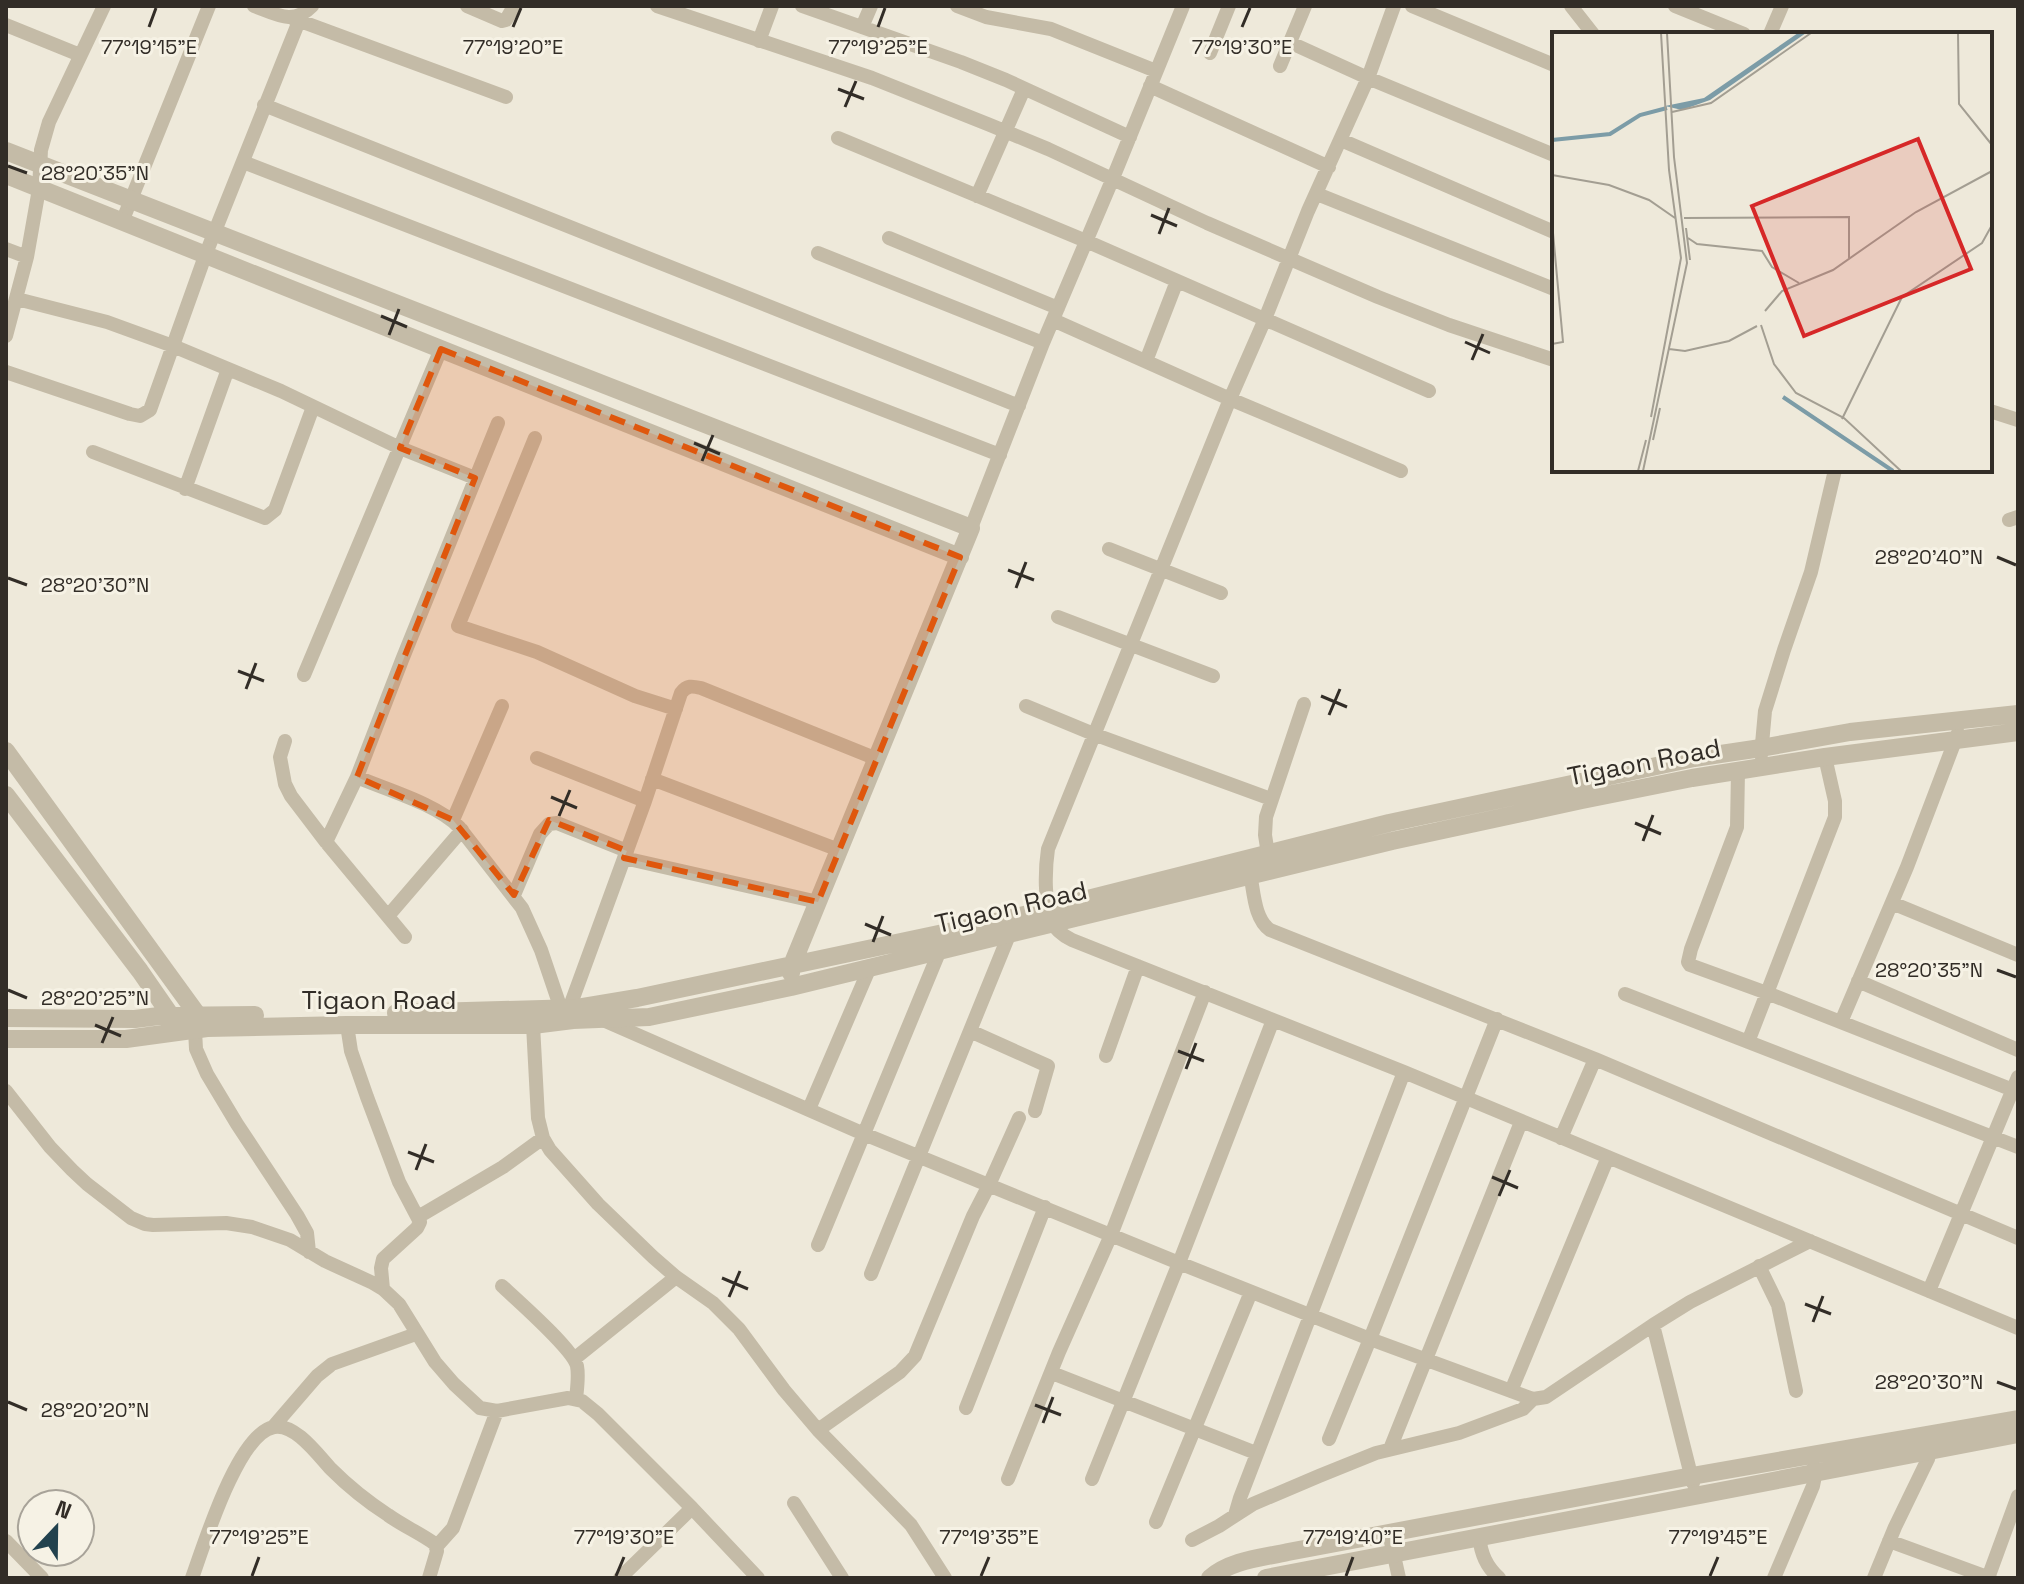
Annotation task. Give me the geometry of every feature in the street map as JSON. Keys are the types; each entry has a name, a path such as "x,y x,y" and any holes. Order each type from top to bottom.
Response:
{"street":[{"path":"6,336 27,257 39,189 41,150 49,122 104,6"},
{"path":"122,222 209,6"},
{"path":"254,6 506,97"},
{"path":"6,372 130,414 140,416 150,410 295,19 312,6"},
{"path":"467,6 502,21 510,16 514,6"},
{"path":"657,6 872,78 1006,131 1378,297 1449,325 1552,359"},
{"path":"759,41 772,6"},
{"path":"802,6 819,8 862,27 961,62 1130,137"},
{"path":"862,27 871,6"},
{"path":"957,6 986,17 1041,26 1156,71"},
{"path":"791,987 792,965 960,557 1043,343 1183,6"},
{"path":"1210,53 1229,6"},
{"path":"1280,66 1305,6"},
{"path":"1394,6 1368,78 1230,399 1048,849 1045,866 1051,916 1058,930 1072,940 1404,1072 2018,1328"},
{"path":"1412,6 1552,64"},
{"path":"1571,6 1591,32"},
{"path":"1675,6 1739,32"},
{"path":"1771,32 1782,6"},
{"path":"6,25 80,55"},
{"path":"1291,43 1552,154"},
{"path":"1150,86 1329,167"},
{"path":"977,196 1024,89"},
{"path":"264,105 1019,406"},
{"path":"838,138 1086,241 1429,391"},
{"path":"1341,140 1552,231"},
{"path":"6,151 971,528"},
{"path":"243,162 1000,455"},
{"path":"6,175 960,557"},
{"path":"1317,194 1552,288"},
{"path":"889,238 1056,314 1146,361 1401,471"},
{"path":"6,249 27,257"},
{"path":"818,253 1043,343"},
{"path":"1146,361 1177,281"},
{"path":"17,299 107,322 173,346 281,391 400,448 475,478"},
{"path":"304,675 441,349"},
{"path":"185,489 228,369"},
{"path":"93,452 262,517 269,516 275,510 313,407"},
{"path":"1992,412 2018,420"},
{"path":"326,842 357,777 498,423"},
{"path":"535,438 458,626 537,652 635,696 676,709"},
{"path":"1835,472 1811,572 1765,711 1760,758 1850,732 2018,714"},
{"path":"1109,549 1221,593"},
{"path":"1058,617 1213,676"},
{"path":"578,1010 626,855 681,693 686,687 701,688 877,759"},
{"path":"1268,854 1266,817 1304,704"},
{"path":"388,916 457,825 502,706"},
{"path":"1026,706 1271,799"},
{"path":"1841,1022 1957,740 1960,721"},
{"name":"Tigaon Road","path":"1249,868 1268,854 1404,820 1723,753 1760,758 1825,757 2018,732"},
{"path":"285,741 280,757 285,784 291,796 405,937"},
{"path":"6,751 185,1023 207,1074 307,1233 309,1252"},
{"path":"1748,1042 1835,817 1835,801 1825,757"},
{"path":"537,758 645,801"},
{"name":"Tigaon Road","path":"578,1010 1000,921 1051,916 1249,868 1738,771 1760,758"},
{"path":"1738,771 1737,827 1688,962 1841,1022 2015,1084 1929,1291"},
{"path":"357,777 432,809 457,825 514,895 541,950 578,1010"},
{"path":"652,779 839,850"},
{"path":"6,795 185,1023"},
{"path":"514,895 540,834 549,824 557,823 626,855 818,902"},
{"path":"1249,868 1260,919 1270,930 1595,1059 2018,1238"},
{"path":"1892,903 2018,955"},
{"name":"Tigaon Road","path":"578,1010 649,1017 1009,935 1051,916"},
{"path":"871,1274 1009,935"},
{"path":"818,1245 940,950"},
{"path":"1106,1056 1138,966"},
{"path":"809,1109 870,967"},
{"path":"1858,981 2018,1050"},
{"path":"1008,1479 1111,1235 1205,992"},
{"path":"1625,994 2018,1147"},
{"path":"185,1023 308,1016 578,1010 864,1134 1179,1263 1370,1339 1533,1399 1546,1397 1653,1325 1720,1286 1810,1241"},
{"name":"Tigaon Road","path":"6,1018 135,1019 185,1023 533,1025 573,1020 578,1010"},
{"path":"1329,1439 1497,1019"},
{"path":"1092,1479 1273,1020"},
{"name":"Tigaon Road","path":"6,1039 126,1039 185,1023"},
{"path":"347,1025 351,1051 373,1112 399,1182 420,1222 383,1259 383,1289"},
{"path":"533,1025 538,1118 550,1150 598,1204 676,1277 713,1303 739,1329 818,1430 911,1525 945,1578"},
{"path":"970,1031 1048,1066 1035,1111"},
{"path":"1561,1138 1595,1059"},
{"path":"1235,1515 1256,1453 1404,1072"},
{"path":"6,1091 72,1170 137,1222 153,1225 240,1224 269,1231 383,1289 399,1304 435,1362 474,1404 488,1411 568,1398 588,1405 692,1508 749,1575"},
{"path":"818,1430 911,1362 1019,1118"},
{"path":"1390,1449 1521,1122"},
{"path":"418,1217 503,1167 543,1138"},
{"path":"1511,1391 1608,1157"},
{"path":"966,1408 1045,1207"},
{"path":"1759,1266 1778,1305 1796,1391"},
{"path":"574,1359 676,1277"},
{"path":"502,1286 564,1345 574,1359 578,1373 576,1399"},
{"path":"1156,1522 1251,1292"},
{"path":"1653,1325 1696,1495"},
{"path":"192,1578 232,1475 258,1435 273,1427 317,1376 332,1364 416,1334"},
{"path":"1052,1373 1256,1453"},
{"path":"1192,1540 1253,1504 1319,1476 1390,1449 1459,1433 1523,1409 1533,1399"},
{"path":"429,1578 436,1547 453,1528 497,1411"},
{"path":"1928,1443 2018,1419"},
{"path":"273,1427 286,1428 301,1437 335,1473 367,1500 436,1547"},
{"path":"1210,1578 1236,1564 1692,1476 1813,1463 1928,1443 2018,1434"},
{"path":"1874,1578 1928,1459 1928,1443"},
{"path":"1266,1578 1696,1495 1813,1463"},
{"path":"1774,1578 1813,1486 1813,1463"},
{"path":"1889,1541 1989,1578 2017,1499"},
{"path":"794,1503 842,1578"},
{"path":"620,1578 692,1508"},
{"path":"1389,1533 1399,1578"},
{"path":"1479,1536 1481,1552 1499,1578"},
{"path":"6,1541 42,1578"}],"highlighted area":[{"path":"441,349 960,557 818,902 624,858 627,851 549,820 514,895 453,820 357,777 475,478 400,448"}]}
